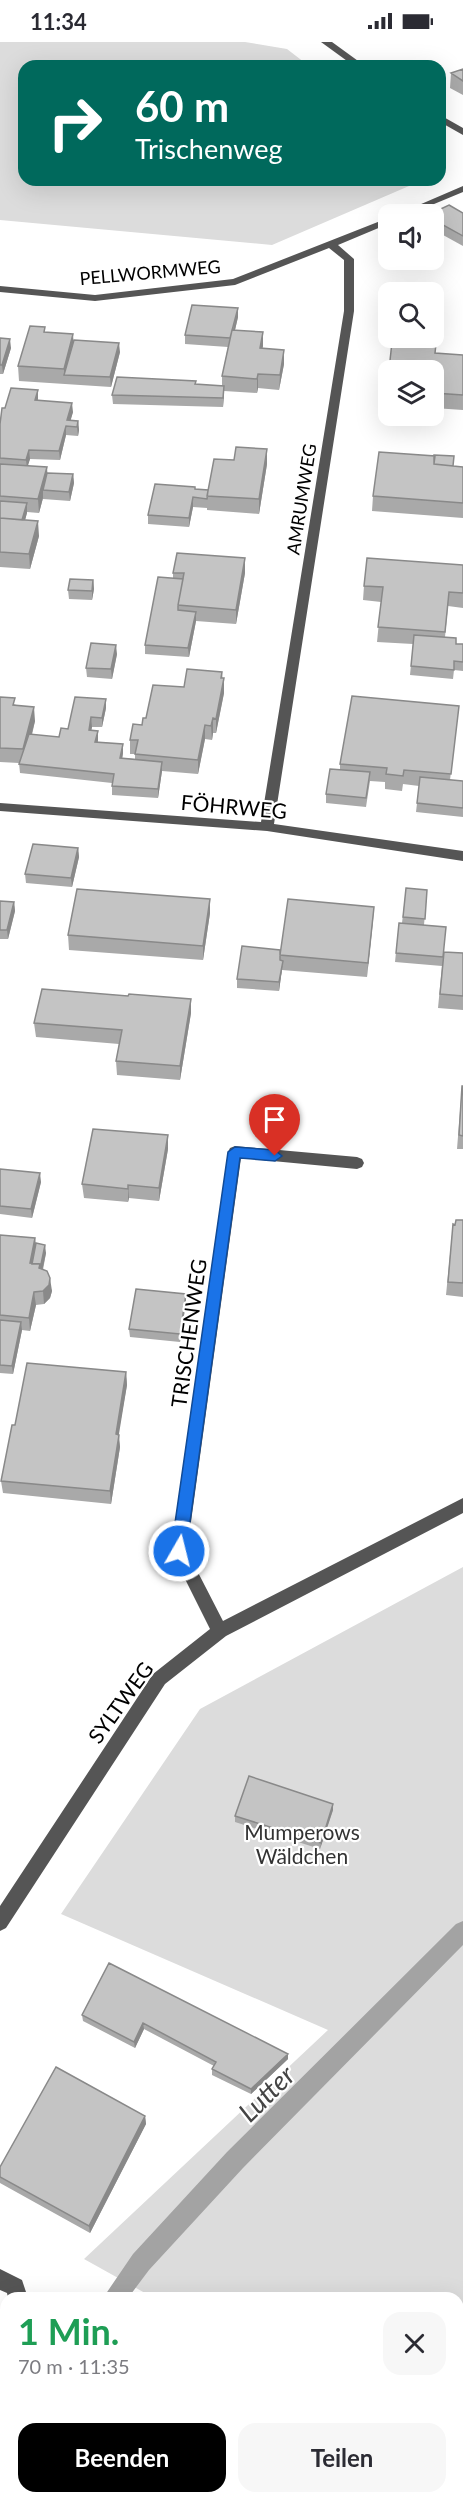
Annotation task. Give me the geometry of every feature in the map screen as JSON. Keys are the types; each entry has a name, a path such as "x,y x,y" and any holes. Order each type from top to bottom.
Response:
{"street":[{"path":"326,42 352,60"},
{"path":"446,122 463,132"},
{"path":"427,204 463,189"},
{"path":"332,245 378,225"},
{"name":"PELLWORMWEG","path":"0,289 94,298 199,287 234,282 332,245"},
{"name":"AMRUMWEG","path":"267,826 348,310 349,259 332,245"},
{"name":"FÖHRWEG","path":"0,807 267,826 463,856"},
{"name":"TRISCHENWEG","path":"220,1631 179,1551 235,1152 357,1162"},
{"name":"SYLTWEG","path":"0,1922 159,1679 220,1631 463,1505"},
{"path":"0,2279 15,2287 16,2292"}],"green space":[{"path":"0,42 245,42 287,49 301,60 18,60 18,186 409,186 272,245 0,220"},
{"name":"Mumperows Wäldchen","path":"463,1567 463,2292 143,2292 84,2259 328,2030 61,1914 200,1709"}],"building":[{"path":"463,69 463,81 451,73"},
{"path":"449,205 463,213 463,236 444,226 444,207"},
{"path":"192,305 238,308 230,338 185,335"},
{"path":"30,326 45,327 44,332 73,334 64,369 18,366"},
{"path":"232,330 263,332 260,348 284,350 280,375 258,374 257,379 222,376"},
{"path":"0,338 10,339 2,365 0,365"},
{"path":"74,340 119,343 110,377 64,375"},
{"path":"391,348 436,348 435,353 463,355 463,395 444,394 444,360 390,360"},
{"path":"117,377 196,381 195,384 224,386 223,398 112,395"},
{"path":"11,388 38,390 35,400 72,403 67,420 78,421 77,427 66,426 59,451 29,450 26,460 0,458 2,408 5,408"},
{"path":"236,447 267,449 259,499 207,496 214,459 234,460"},
{"path":"379,452 435,456 434,464 463,467 463,503 373,496"},
{"path":"434,455 454,456 453,466 434,464"},
{"path":"0,464 47,467 38,499 0,496"},
{"path":"47,473 73,474 69,492 43,490"},
{"path":"155,484 208,490 207,499 193,497 189,518 148,515"},
{"path":"0,501 27,503 22,520 0,518"},
{"path":"0,518 38,521 29,554 0,552"},
{"path":"177,553 245,558 236,610 178,605 184,573 173,573"},
{"path":"367,558 463,565 463,593 449,592 445,632 378,627 383,587 364,586"},
{"path":"158,577 183,579 178,610 196,612 188,648 145,645"},
{"path":"70,579 93,580 92,591 68,590"},
{"path":"414,635 456,638 456,644 463,644 463,662 454,661 454,670 411,666"},
{"path":"91,643 116,645 111,669 86,668"},
{"path":"187,669 222,672 221,678 224,678 216,719 213,718 211,726 205,725 198,760 135,754 138,740 130,740 133,724 142,725 143,718 146,718 153,685 184,687"},
{"path":"352,696 459,706 451,774 404,770 403,776 386,774 387,768 340,764"},
{"path":"0,697 15,698 13,705 34,707 23,749 0,748"},
{"path":"75,697 106,699 102,718 91,717 89,730 98,731 95,742 123,744 120,758 162,762 158,789 112,786 114,774 19,764 29,734 59,737 61,728 68,729"},
{"path":"330,769 370,772 366,798 326,794"},
{"path":"420,777 463,781 463,808 417,803"},
{"path":"33,844 78,848 71,878 25,874"},
{"path":"406,888 427,890 425,919 403,917"},
{"path":"77,889 210,899 203,946 68,935"},
{"path":"288,899 374,907 368,963 280,955"},
{"path":"0,901 14,902 7,930 0,930"},
{"path":"399,923 446,927 443,957 396,953"},
{"path":"242,946 280,950 280,960 283,961 279,982 237,979"},
{"path":"444,952 463,953 463,996 440,994"},
{"path":"42,989 191,999 180,1066 116,1061 122,1030 34,1023"},
{"path":"463,1086 463,1136 459,1135"},
{"path":"93,1129 168,1135 159,1188 128,1185 128,1189 82,1184"},
{"path":"0,1169 40,1173 31,1209 0,1206"},
{"path":"456,1220 463,1220 463,1283 448,1282 453,1224 455,1225"},
{"path":"0,1235 35,1238 30,1263 40,1264 39,1268 47,1271 50,1278 49,1285 43,1291 34,1292 29,1318 0,1315"},
{"path":"36,1243 45,1245 40,1269 40,1264 32,1264"},
{"path":"136,1289 186,1294 180,1334 129,1329"},
{"path":"0,1320 21,1322 12,1366 0,1365"},
{"path":"27,1363 126,1372 110,1491 1,1481"},
{"path":"249,1776 333,1804 321,1843 235,1816"},
{"path":"109,1963 288,2054 251,2089 212,2069 216,2062 143,2023 134,2042 82,2015"},
{"path":"56,2067 145,2116 89,2226 0,2177 0,2167"}],"waterway":[{"name":"Lutter","path":"118,2292 141,2262 235,2160 463,1931"}],"route":[{"path":"179,1551 235,1152 275,1156"}]}
